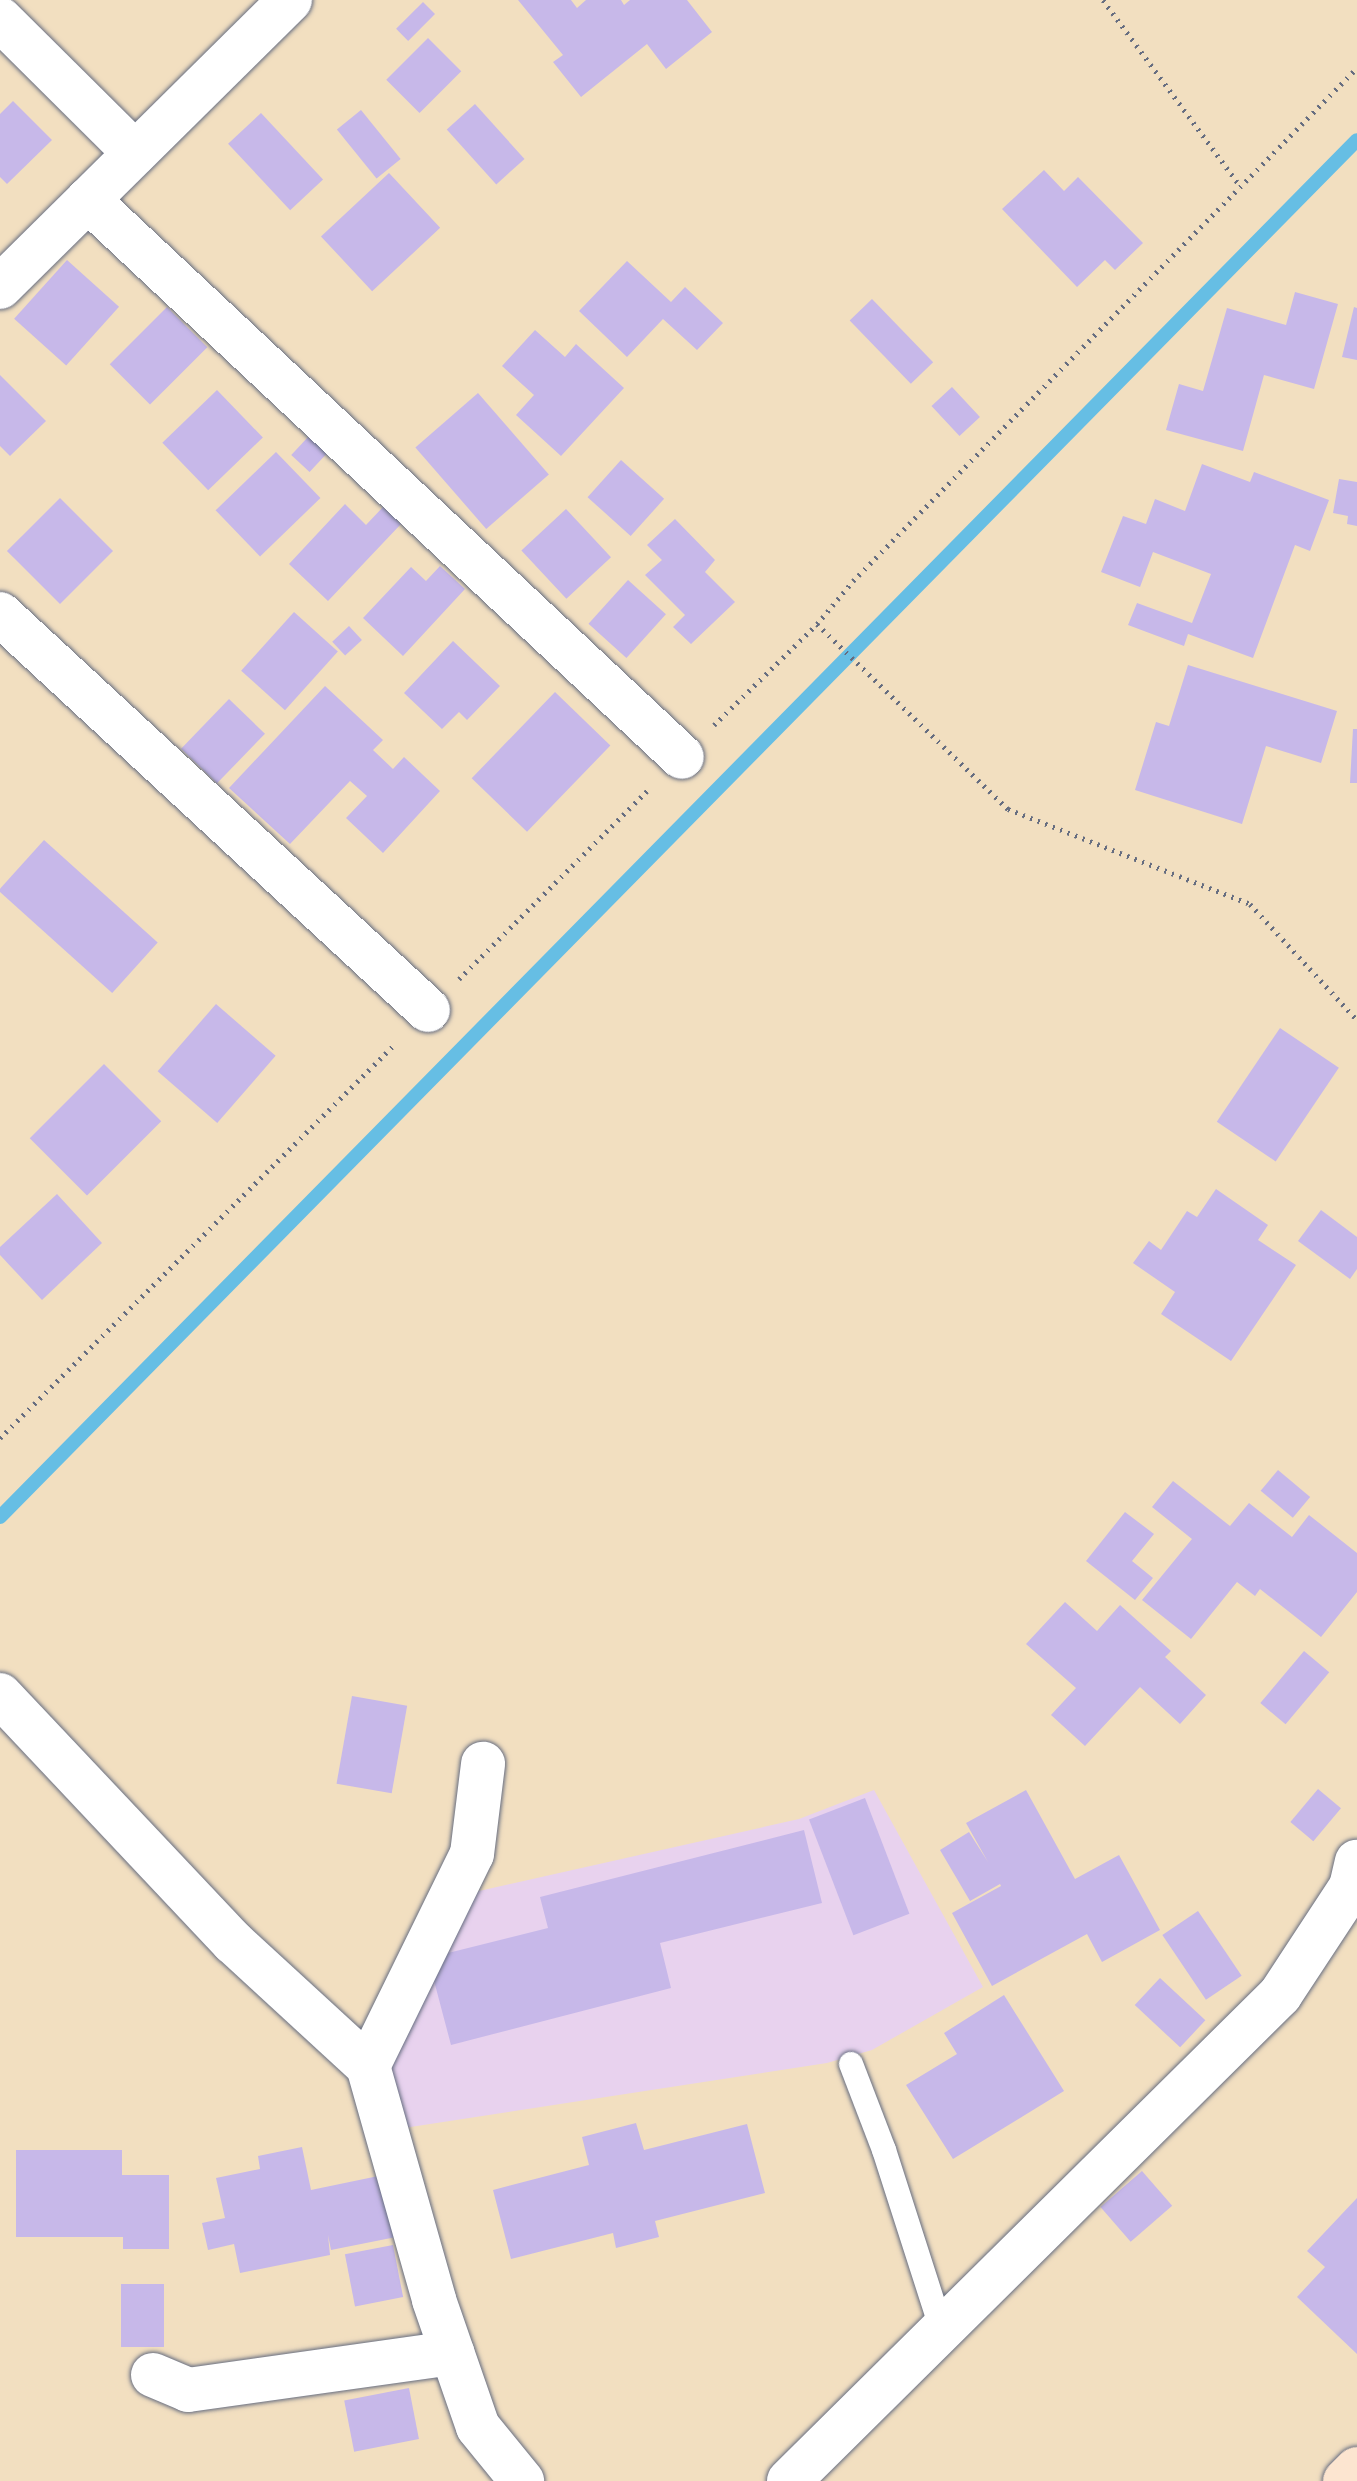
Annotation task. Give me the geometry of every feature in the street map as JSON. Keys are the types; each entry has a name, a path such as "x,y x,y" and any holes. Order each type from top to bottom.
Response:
{"main road":[{"path":"1345,2481 1357,2469"}],"street":[{"path":"0,287 290,0"},
{"path":"0,19 135,153"},
{"path":"88,200 682,757"},
{"path":"0,614 428,1010"},
{"path":"0,1695 233,1942 368,2066 452,2353 478,2427 522,2481"},
{"path":"368,2066 472,1854 483,1764"},
{"path":"791,2480 1280,1995 1351,1887 1357,1862"},
{"path":"153,2375 188,2390 452,2353"}],"lane":[{"path":"851,2064 884,2150 942,2331"}],"path":[{"path":"1103,0 1241,187"},
{"path":"817,624 1008,809 1250,904 1357,1020"}],"shaded area":[{"path":"874,1790 983,1987 872,2050 827,2063 404,2128 388,2082 414,1990 466,1894 799,1819"}],"building":[{"path":"518,0 571,0 577,8 586,0 621,0 624,5 630,0 687,0 712,32 666,69 647,44 581,97 553,62 563,55"},
{"path":"423,2 435,14 408,41 396,29"},
{"path":"428,38 461,71 420,113 386,80"},
{"path":"13,101 52,140 7,184 0,177 0,114"},
{"path":"475,104 525,159 496,184 447,129"},
{"path":"361,110 401,159 377,178 337,130"},
{"path":"261,113 323,180 290,210 228,144"},
{"path":"1044,170 1064,191 1078,177 1143,243 1115,270 1105,260 1077,287 1002,209"},
{"path":"389,173 440,228 372,291 321,236"},
{"path":"67,260 119,307 66,366 14,319"},
{"path":"627,261 671,302 685,287 723,323 697,350 663,319 627,357 579,311"},
{"path":"1295,292 1338,304 1314,389 1264,375 1243,451 1166,430 1179,384 1203,391 1227,308 1286,325"},
{"path":"872,299 933,362 911,384 850,321"},
{"path":"167,307 207,347 150,405 110,364"},
{"path":"1354,307 1357,308 1357,360 1342,357"},
{"path":"535,330 565,357 576,344 624,388 561,456 516,415 534,395 502,366"},
{"path":"0,375 46,421 10,456 0,446"},
{"path":"952,387 980,417 959,436 932,406"},
{"path":"217,390 263,437 208,490 162,443"},
{"path":"478,393 549,475 486,529 415,447"},
{"path":"309,436 327,453 310,472 291,455"},
{"path":"276,452 320,498 260,556 216,510"},
{"path":"621,460 664,499 631,536 588,497"},
{"path":"1202,464 1250,482 1254,472 1329,500 1310,551 1295,545 1253,658 1188,634 1184,646 1128,625 1137,603 1192,623 1211,574 1153,552 1140,587 1101,572 1123,516 1146,524 1155,499 1185,511"},
{"path":"1339,479 1357,482 1357,526 1347,524 1348,516 1333,513"},
{"path":"60,498 113,551 60,604 7,551"},
{"path":"345,504 366,525 383,507 401,524 328,601 289,564"},
{"path":"566,509 611,557 566,599 521,551"},
{"path":"675,519 715,560 705,572 735,602 691,644 673,627 685,615 645,575 662,560 647,545"},
{"path":"440,566 465,589 403,656 363,618 411,567 426,581"},
{"path":"628,580 666,614 626,658 589,624"},
{"path":"294,612 338,651 285,710 241,671"},
{"path":"349,626 362,640 345,656 332,642"},
{"path":"453,641 500,686 467,720 459,712 442,729 404,693"},
{"path":"1188,665 1337,711 1321,763 1266,746 1242,824 1135,790 1156,722 1169,726"},
{"path":"325,686 383,740 373,750 393,769 404,757 440,791 383,853 346,818 367,796 350,781 290,844 229,788"},
{"path":"555,692 610,745 527,832 472,778"},
{"path":"229,699 265,734 217,783 181,749"},
{"path":"1353,729 1357,729 1357,783 1350,783"},
{"path":"44,840 158,942 112,993 0,892"},
{"path":"216,1004 276,1056 217,1123 158,1071"},
{"path":"1280,1028 1339,1068 1276,1161 1217,1122"},
{"path":"104,1064 161,1121 87,1196 30,1138"},
{"path":"1216,1189 1268,1225 1258,1240 1296,1265 1231,1361 1161,1314 1175,1292 1133,1263 1149,1241 1161,1250 1187,1211 1197,1217"},
{"path":"57,1194 102,1243 42,1300 0,1255 0,1247"},
{"path":"1321,1210 1357,1237 1357,1269 1350,1279 1298,1241"},
{"path":"1278,1470 1310,1497 1293,1518 1261,1491"},
{"path":"1173,1481 1230,1526 1249,1503 1292,1537 1309,1515 1357,1553 1357,1592 1321,1637 1260,1589 1255,1596 1237,1582 1191,1639 1142,1600 1192,1539 1152,1507"},
{"path":"1125,1512 1154,1534 1132,1561 1153,1578 1135,1600 1086,1561"},
{"path":"1065,1602 1097,1631 1120,1605 1171,1651 1165,1657 1206,1695 1180,1724 1140,1687 1085,1746 1051,1715 1076,1688 1026,1644"},
{"path":"1304,1651 1329,1672 1286,1724 1260,1703"},
{"path":"352,1696 407,1706 392,1793 337,1784"},
{"path":"1318,1789 1341,1808 1313,1841 1290,1822"},
{"path":"1026,1790 1075,1879 1119,1855 1160,1930 1102,1962 1087,1934 992,1986 952,1913 1001,1886 970,1901 940,1850 969,1832 988,1862 966,1823"},
{"path":"865,1798 909,1914 853,1935 809,1820"},
{"path":"804,1830 822,1903 660,1943 671,1988 451,2045 428,1958 548,1928 540,1897"},
{"path":"1198,1911 1242,1976 1206,2000 1162,1935"},
{"path":"1160,1978 1205,2020 1180,2047 1135,2005"},
{"path":"1004,1995 1064,2091 953,2159 906,2085 957,2054 944,2033"},
{"path":"636,2123 644,2150 747,2124 765,2193 655,2221 659,2237 616,2248 613,2233 511,2259 493,2190 589,2165 582,2137"},
{"path":"302,2147 311,2190 388,2174 401,2236 331,2250 328,2235 330,2255 240,2273 234,2244 208,2250 202,2223 225,2218 216,2178 260,2169 258,2156"},
{"path":"16,2150 122,2150 122,2175 169,2175 169,2249 123,2249 123,2237 16,2237"},
{"path":"1142,2171 1172,2206 1131,2242 1100,2207"},
{"path":"1357,2198 1357,2354 1297,2297 1325,2267 1307,2251"},
{"path":"393,2245 403,2297 355,2306 345,2254"},
{"path":"121,2284 164,2284 164,2347 121,2347"},
{"path":"409,2388 419,2439 354,2452 344,2401"}],"waterway":[{"path":"0,1517 1357,140"}]}
